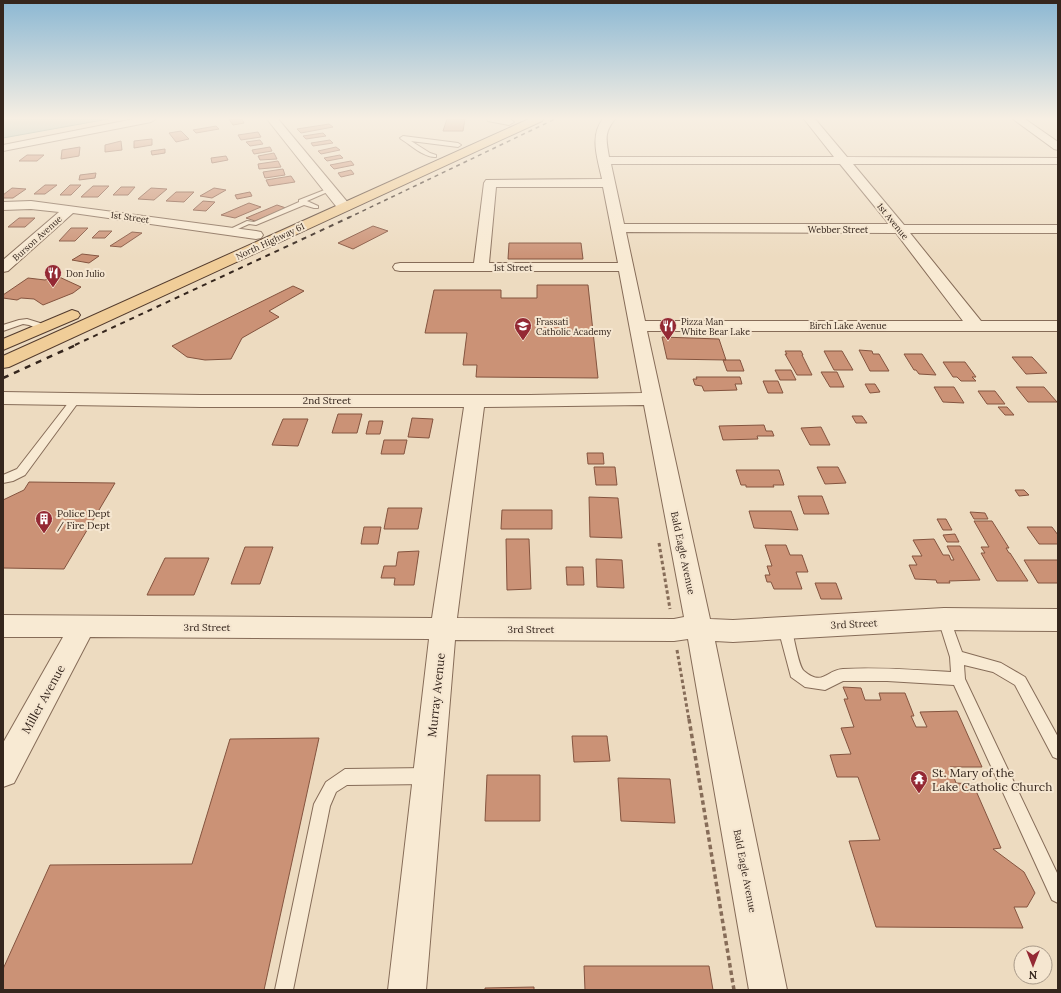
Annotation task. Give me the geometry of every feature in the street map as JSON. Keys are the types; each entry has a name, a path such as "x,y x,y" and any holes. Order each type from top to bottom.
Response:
{"main road":[{"name":"North Highway 61","path":"3,363 336,198 412,165"},
{"name":"North Highway 61","path":"114,297 256,235 311,205 336,198 420,165"},
{"path":"3,345 86,309"}],"street":[{"path":"310,165 336,198"},
{"name":"Bald Eagle Avenue","path":"606,165 652,398 686,629 768,990"},
{"path":"481,267 490,183 607,172 750,165"},
{"name":"1st Avenue","path":"847,165 900,229 975,325"},
{"name":"1st Street","path":"3,206 30,205 70,208 256,235"},
{"name":"Burson Avenue","path":"3,268 70,208"},
{"name":"Webber Street","path":"619,228 1058,229"},
{"name":"1st Street","path":"400,267 626,268"},
{"name":"Birch Lake Avenue","path":"638,326 1058,326"},
{"name":"2nd Street","path":"3,398 75,400 634,400 652,398"},
{"name":"Murray Avenue","path":"407,990 443,629 475,400"},
{"name":"3rd Street","path":"3,626 686,629 733,631 944,619 1058,620"},
{"name":"Miller Avenue","path":"3,772 83,626"}],"lane":[{"path":"229,231 249,222 254,224 311,205"},
{"path":"3,328 27,321 32,321 43,328"},
{"path":"3,479 9,478 21,472 75,400"},
{"path":"944,619 958,657 958,679 1058,894"},
{"path":"785,628 796,673 810,682 825,684 841,675 887,675 958,679"},
{"path":"958,657 996,667 1020,682 1058,752"},
{"path":"284,990 322,804 331,787 345,777 428,776"}],"path":[{"path":"658,540 686,629 734,990"}],"building":[{"path":"258,165 280,165 281,167 259,169"},
{"path":"330,165 352,165 334,169"},
{"path":"283,169 285,175 265,178 263,172"},
{"path":"351,170 354,174 341,177 338,173"},
{"path":"96,173 95,178 79,180 80,175"},
{"path":"291,176 295,182 269,186 266,180"},
{"path":"45,185 57,185 45,194 34,194"},
{"path":"70,185 81,185 71,195 60,195"},
{"path":"93,186 109,186 98,197 81,197"},
{"path":"121,187 135,187 128,195 113,195"},
{"path":"12,188 26,189 13,198 3,198 3,195"},
{"path":"151,188 167,189 154,200 138,199"},
{"path":"214,188 226,190 212,198 200,196"},
{"path":"176,192 194,192 184,202 166,201"},
{"path":"250,192 252,196 237,199 235,195"},
{"path":"203,201 215,202 206,211 193,210"},
{"path":"249,203 261,207 235,218 221,215"},
{"path":"277,205 286,208 255,221 246,218"},
{"path":"19,218 35,218 25,227 8,227"},
{"path":"373,226 388,231 353,249 338,243"},
{"path":"71,228 88,228 75,241 59,241"},
{"path":"99,231 112,231 105,238 92,238"},
{"path":"132,232 142,233 121,247 110,246"},
{"path":"509,243 581,243 583,259 508,259"},
{"path":"82,254 99,256 89,263 72,260"},
{"path":"57,276 81,287 73,293 43,305 34,299 21,298 17,300 3,298 3,295 28,278 45,280"},
{"path":"537,285 588,285 598,378 476,377 477,365 463,365 467,333 425,333 434,290 501,290 501,298 537,298"},
{"path":"293,286 304,291 269,311 279,317 242,338 231,359 205,360 187,357 172,346"},
{"path":"662,337 719,339 726,360 667,359"},
{"path":"859,350 872,351 873,354 879,354 889,371 870,371"},
{"path":"785,351 801,351 812,375 797,375 785,354 787,354"},
{"path":"824,351 842,351 853,370 834,370"},
{"path":"904,354 922,354 936,375 919,374 916,370 914,370"},
{"path":"1012,357 1032,357 1047,373 1026,374"},
{"path":"723,360 740,360 744,371 727,371"},
{"path":"943,362 965,362 976,377 972,377 976,381 961,381 957,377 953,377"},
{"path":"775,370 791,370 796,380 780,380"},
{"path":"821,372 837,372 844,387 830,387"},
{"path":"696,377 740,377 742,384 735,384 737,390 704,391 702,386 695,385 693,379 697,379"},
{"path":"763,381 778,381 783,393 768,393"},
{"path":"865,384 875,384 880,392 870,393"},
{"path":"934,387 954,387 964,403 943,402"},
{"path":"1016,387 1044,387 1057,402 1028,402"},
{"path":"978,391 995,391 1005,404 987,404"},
{"path":"998,407 1007,407 1014,415 1005,415"},
{"path":"338,414 362,414 357,433 332,433"},
{"path":"852,416 862,416 867,423 856,423"},
{"path":"412,418 433,419 429,438 408,437"},
{"path":"283,419 308,419 298,446 272,445"},
{"path":"369,421 383,421 380,434 366,434"},
{"path":"764,425 766,431 772,431 774,436 757,436 758,439 723,440 719,426"},
{"path":"821,427 830,445 810,445 801,428"},
{"path":"384,440 407,440 404,454 381,454"},
{"path":"587,453 603,453 604,464 588,464"},
{"path":"594,467 615,467 617,485 596,485"},
{"path":"817,467 838,467 846,483 825,484"},
{"path":"736,470 779,470 784,485 773,485 774,487 746,487 746,485 741,485"},
{"name":"Police Dept / Fire Dept","path":"29,482 115,483 64,569 3,568 3,500 24,490"},
{"path":"1015,490 1024,490 1029,495 1019,496"},
{"path":"798,496 822,496 829,514 804,514"},
{"path":"589,497 618,498 622,538 590,537"},
{"path":"388,508 422,508 418,529 384,529"},
{"path":"502,510 552,510 552,529 501,529"},
{"path":"749,511 791,511 798,530 754,528"},
{"path":"970,512 985,513 988,519 974,519"},
{"path":"937,519 946,519 952,530 943,530"},
{"path":"974,521 992,521 1009,548 1006,548 1009,553 1028,581 997,581 981,553 985,553 981,547 989,547"},
{"path":"364,527 381,527 378,544 361,544"},
{"path":"1027,527 1052,527 1058,535 1058,544 1039,544"},
{"path":"955,534 959,542 947,542 943,535"},
{"path":"506,539 529,539 531,589 507,590"},
{"path":"934,539 943,555 949,555 951,560 954,560 947,546 960,546 980,580 937,583 936,580 915,579 909,565 917,565 912,556 922,556 913,540"},
{"path":"765,545 786,545 790,555 802,555 808,572 796,572 802,589 774,589 771,582 767,582 765,575 770,575 767,566 772,566"},
{"path":"245,547 273,547 260,584 231,584"},
{"path":"419,551 414,585 394,585 395,578 381,578 384,566 396,566 398,552"},
{"path":"165,558 209,558 194,595 147,595"},
{"path":"596,559 622,560 624,588 597,587"},
{"path":"1024,560 1058,560 1058,583 1038,583"},
{"path":"566,567 583,567 584,585 567,585"},
{"path":"815,583 836,583 842,599 821,599"},
{"path":"843,687 861,688 865,700 881,700 879,693 905,693 914,716 911,716 916,727 927,727 920,712 957,711 982,767 950,767 956,783 973,784 1001,848 993,849 1024,872 1035,893 1027,907 1014,907 1023,928 876,927 849,841 880,840 858,777 837,777 830,755 851,754 841,728 854,727 844,699 848,699"},
{"path":"572,736 607,736 610,761 574,762"},
{"path":"319,738 264,990 3,990 3,969 50,865 192,864 230,739"},
{"path":"487,775 540,775 540,821 485,821"},
{"path":"618,778 670,779 675,823 621,821"},
{"path":"584,966 709,966 713,990 585,990"},
{"path":"534,987 534,990 485,990 485,988"}],"railway":[{"path":"348,218 458,165"},
{"path":"75,345 350,217"},
{"path":"3,378 78,344"}],"place":[{"name":"Don Julio","path":"53,288"},
{"name":"Frassati Catholic Academy","path":"523,341"},
{"name":"Pizza Man White Bear Lake","path":"668,341"},
{"name":"Police Dept / Fire Dept","path":"44,534"},
{"name":"St. Mary of the Lake Catholic Church","path":"919,794"}]}
